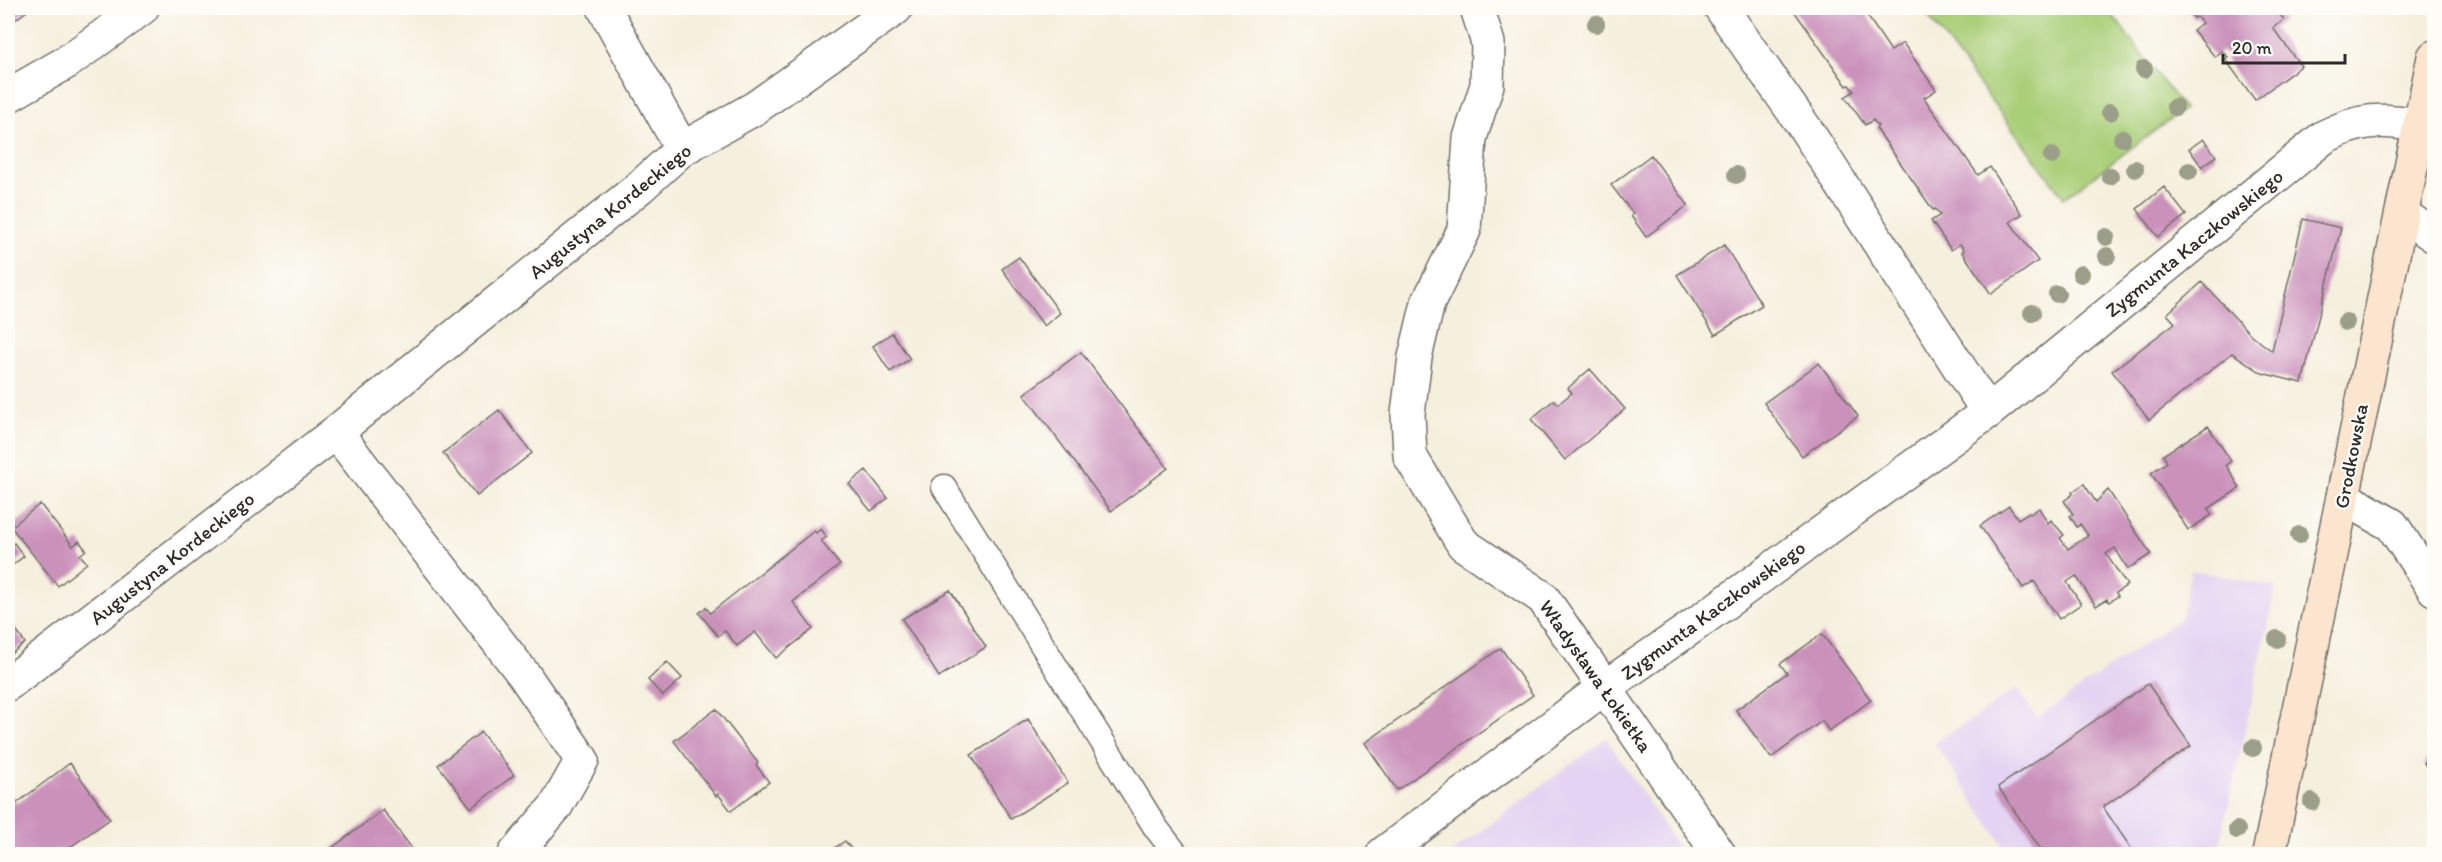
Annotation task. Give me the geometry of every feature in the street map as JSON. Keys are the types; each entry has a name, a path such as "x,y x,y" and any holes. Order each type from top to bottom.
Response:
{"main road":[{"name":"Grodkowska","path":"2269,855 2434,57"}],"street":[{"path":"8,96 67,62 142,8"},
{"path":"604,8 682,149"},
{"name":"Augustyna Kordeckiego","path":"8,684 336,432 631,194 682,149 755,108 896,8"},
{"name":"Władysława Łokietka","path":"1477,8 1488,43 1487,86 1470,138 1464,231 1428,303 1414,357 1408,414 1410,456 1463,544 1543,598 1719,855"},
{"path":"1720,8 1807,131 1988,412"},
{"name":"Zygmunta Kaczkowskiego","path":"1383,855 1605,687 1689,629 1988,412 2324,137 2347,125 2382,120 2420,125"},
{"path":"2402,214 2434,236"},
{"path":"336,432 524,675 582,760 556,806 514,855"},
{"path":"2343,497 2392,525 2434,589"}],"lane":[{"path":"944,487 1156,828 1176,855"}],"shaded area":[{"path":"2191,570 2276,587 2218,854 2009,854 1935,743 2017,689 2037,718 2181,618"},
{"path":"1606,738 1682,854 1450,854"}],"green space":[{"path":"1922,8 2107,8 2184,109 2064,198"}],"building":[{"path":"8,8 31,8 8,25"},
{"path":"1792,8 1862,8 1891,51 1903,43 1936,90 1924,98 1978,175 1990,167 2022,214 2010,222 2038,261 1991,294 1962,252 1964,250 1960,244 1951,250 1931,221 1940,215 1935,209 1933,210 1876,128 1878,126 1873,120 1865,125 1845,97 1854,91 1849,85 1847,86"},
{"path":"2186,8 2275,8 2284,20 2273,28 2301,66 2255,100 2225,59 2228,57 2222,51 2215,57 2193,30 2202,23 2197,17 2194,18"},
{"path":"2203,139 2216,156 2202,167 2189,149"},
{"path":"1651,155 1688,205 1646,237 1631,216 1633,214 1611,185"},
{"path":"2164,187 2186,215 2158,237 2137,209"},
{"path":"2303,219 2341,228 2302,383 2262,373 2232,353 2149,420 2112,371 2175,323 2167,314 2202,282 2251,335 2272,351"},
{"path":"1724,245 1762,305 1715,335 1677,275"},
{"path":"1019,257 1060,313 1044,326 1002,269"},
{"path":"892,333 910,359 890,372 873,346"},
{"path":"1081,352 1168,468 1111,511 1024,394"},
{"path":"1819,363 1858,416 1802,456 1764,403"},
{"path":"1590,369 1625,409 1565,460 1531,419 1554,400 1558,404 1572,393 1568,388"},
{"path":"499,410 532,453 477,496 443,453"},
{"path":"2208,426 2231,461 2226,465 2240,488 2208,509 2212,515 2188,530 2151,473 2167,462 2163,455"},
{"path":"866,470 888,498 871,511 849,484"},
{"path":"2084,484 2096,502 2108,490 2151,554 2128,569 2115,548 2106,554 2127,585 2116,593 2118,596 2109,602 2107,599 2096,606 2076,576 2067,582 2081,604 2059,619 2034,581 2023,588 1980,526 2009,506 2018,519 2039,508 2048,523 2051,520 2064,535 2060,538 2068,549 2088,535 2080,524 2077,527 2070,516 2073,514 2064,501"},
{"path":"40,504 73,546 79,541 86,550 80,555 87,563 58,586 11,527"},
{"path":"821,529 827,537 821,541 840,565 793,602 813,629 776,658 755,632 737,646 725,631 718,636 699,613 706,607 710,613 814,531 816,533"},
{"path":"14,543 24,556 9,568 8,547"},
{"path":"950,590 986,647 939,677 902,619"},
{"path":"8,619 25,643 8,656"},
{"path":"1822,634 1871,700 1829,731 1822,721 1771,758 1736,710 1787,673 1780,664"},
{"path":"1501,648 1533,695 1397,790 1365,743"},
{"path":"667,662 682,678 663,696 648,680"},
{"path":"2148,684 2191,746 2103,807 2135,854 2044,854 1998,787"},
{"path":"716,709 758,763 756,765 769,782 731,811 718,794 716,796 674,741"},
{"path":"1028,719 1068,783 1011,819 971,755"},
{"path":"481,732 514,775 471,808 438,765"},
{"path":"2434,756 2434,778 2424,763"},
{"path":"70,763 110,819 60,854 8,854 8,790 17,803"},
{"path":"383,810 416,854 336,854 332,848"},
{"path":"845,841 855,854 826,854"}]}
